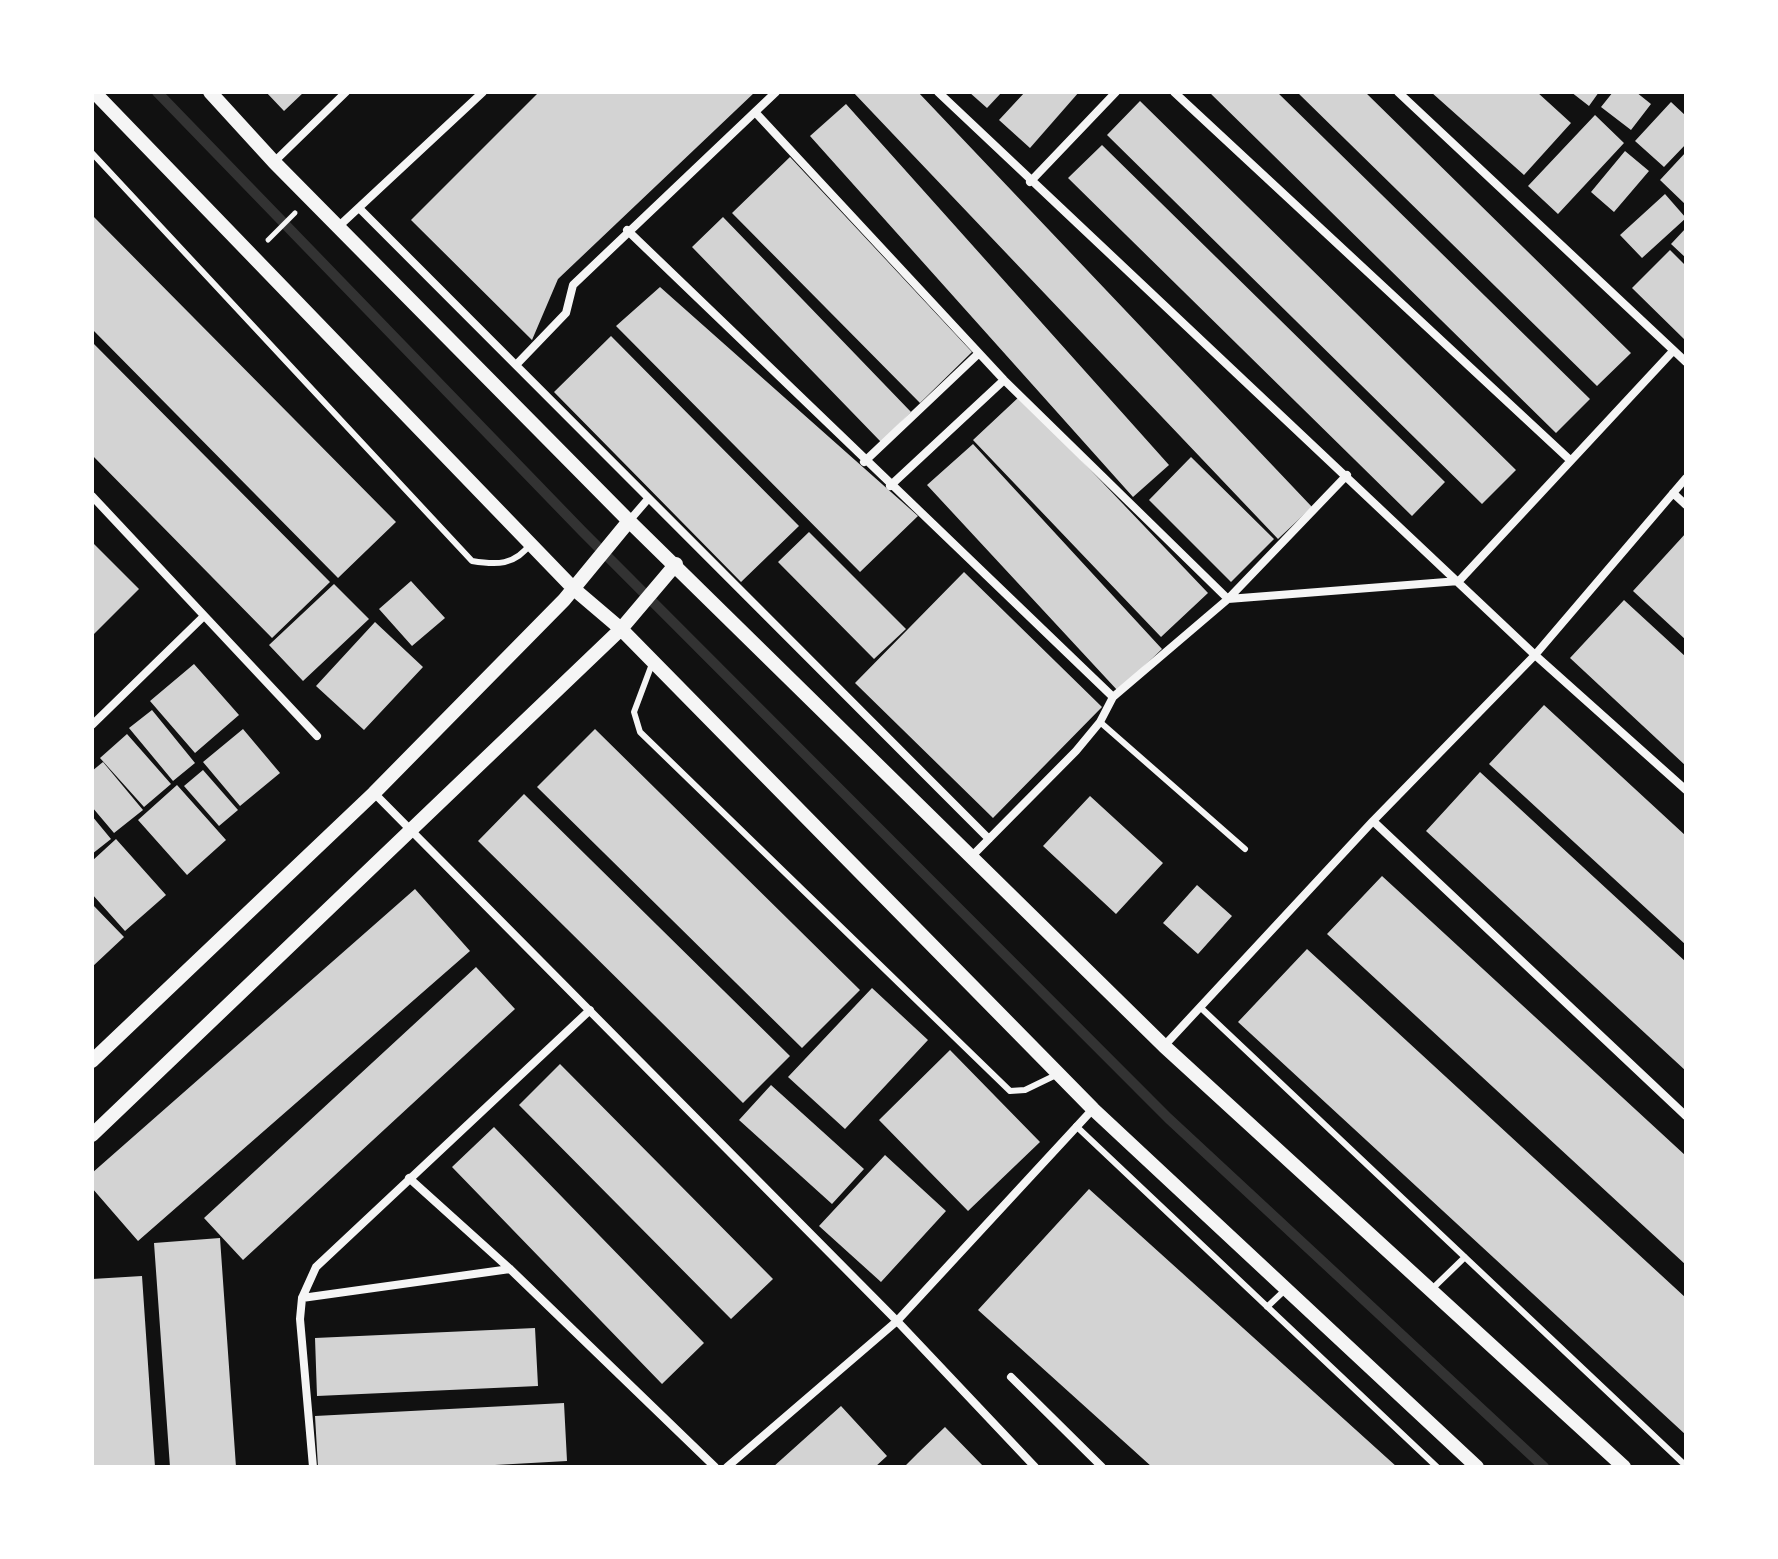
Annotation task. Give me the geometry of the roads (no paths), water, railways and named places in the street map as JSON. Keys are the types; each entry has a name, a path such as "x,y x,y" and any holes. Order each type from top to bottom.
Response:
{"street":[{"path":"94,92 574,589 621,629 1093,1109 1477,1467"},
{"path":"210,92 274,162 629,521 671,570 973,855 1164,1046 1624,1467"},
{"path":"274,162 346,92"},
{"path":"338,227 483,92"},
{"path":"516,365 566,313 573,285 627,230 776,92"},
{"path":"938,92 1535,655 1686,790"},
{"path":"1030,182 1116,92"},
{"path":"1174,92 1570,460"},
{"path":"1398,92 1686,362"},
{"path":"755,112 978,354 1228,599 1459,581 1673,351"},
{"path":"359,208 989,839"},
{"path":"627,230 864,462 1113,697"},
{"path":"864,462 978,354"},
{"path":"890,486 1004,380"},
{"path":"973,855 1100,722 1113,697 1228,599 1347,475"},
{"path":"1164,1046 1373,821 1535,655 1686,478"},
{"path":"1673,493 1686,505"},
{"path":"92,496 317,736"},
{"path":"92,1061 374,793 574,589 648,499"},
{"path":"92,1135 621,629 671,570"},
{"path":"92,725 204,616"},
{"path":"374,793 897,1321 1035,1467"},
{"path":"1373,821 1686,1116"},
{"path":"313,1467 302,1298 316,1267 590,1010"},
{"path":"727,1467 897,1321 1093,1109"},
{"path":"409,1178 510,1269 715,1467"},
{"path":"302,1298 510,1269"},
{"path":"1011,1377 1102,1467"}],"lane":[{"path":"92,153 472,561 500,566 524,553 531,543"},
{"path":"653,662 634,712 640,732 1010,1091 1025,1090 1059,1073"},
{"path":"1100,722 1245,849"},
{"path":"1200,1007 1686,1466"},
{"path":"1075,1126 1437,1467"},
{"path":"1431,1290 1465,1257"},
{"path":"1267,1307 1286,1289"}],"waterway":[{"path":"157,92 583,532 1168,1118 1544,1467"}]}
